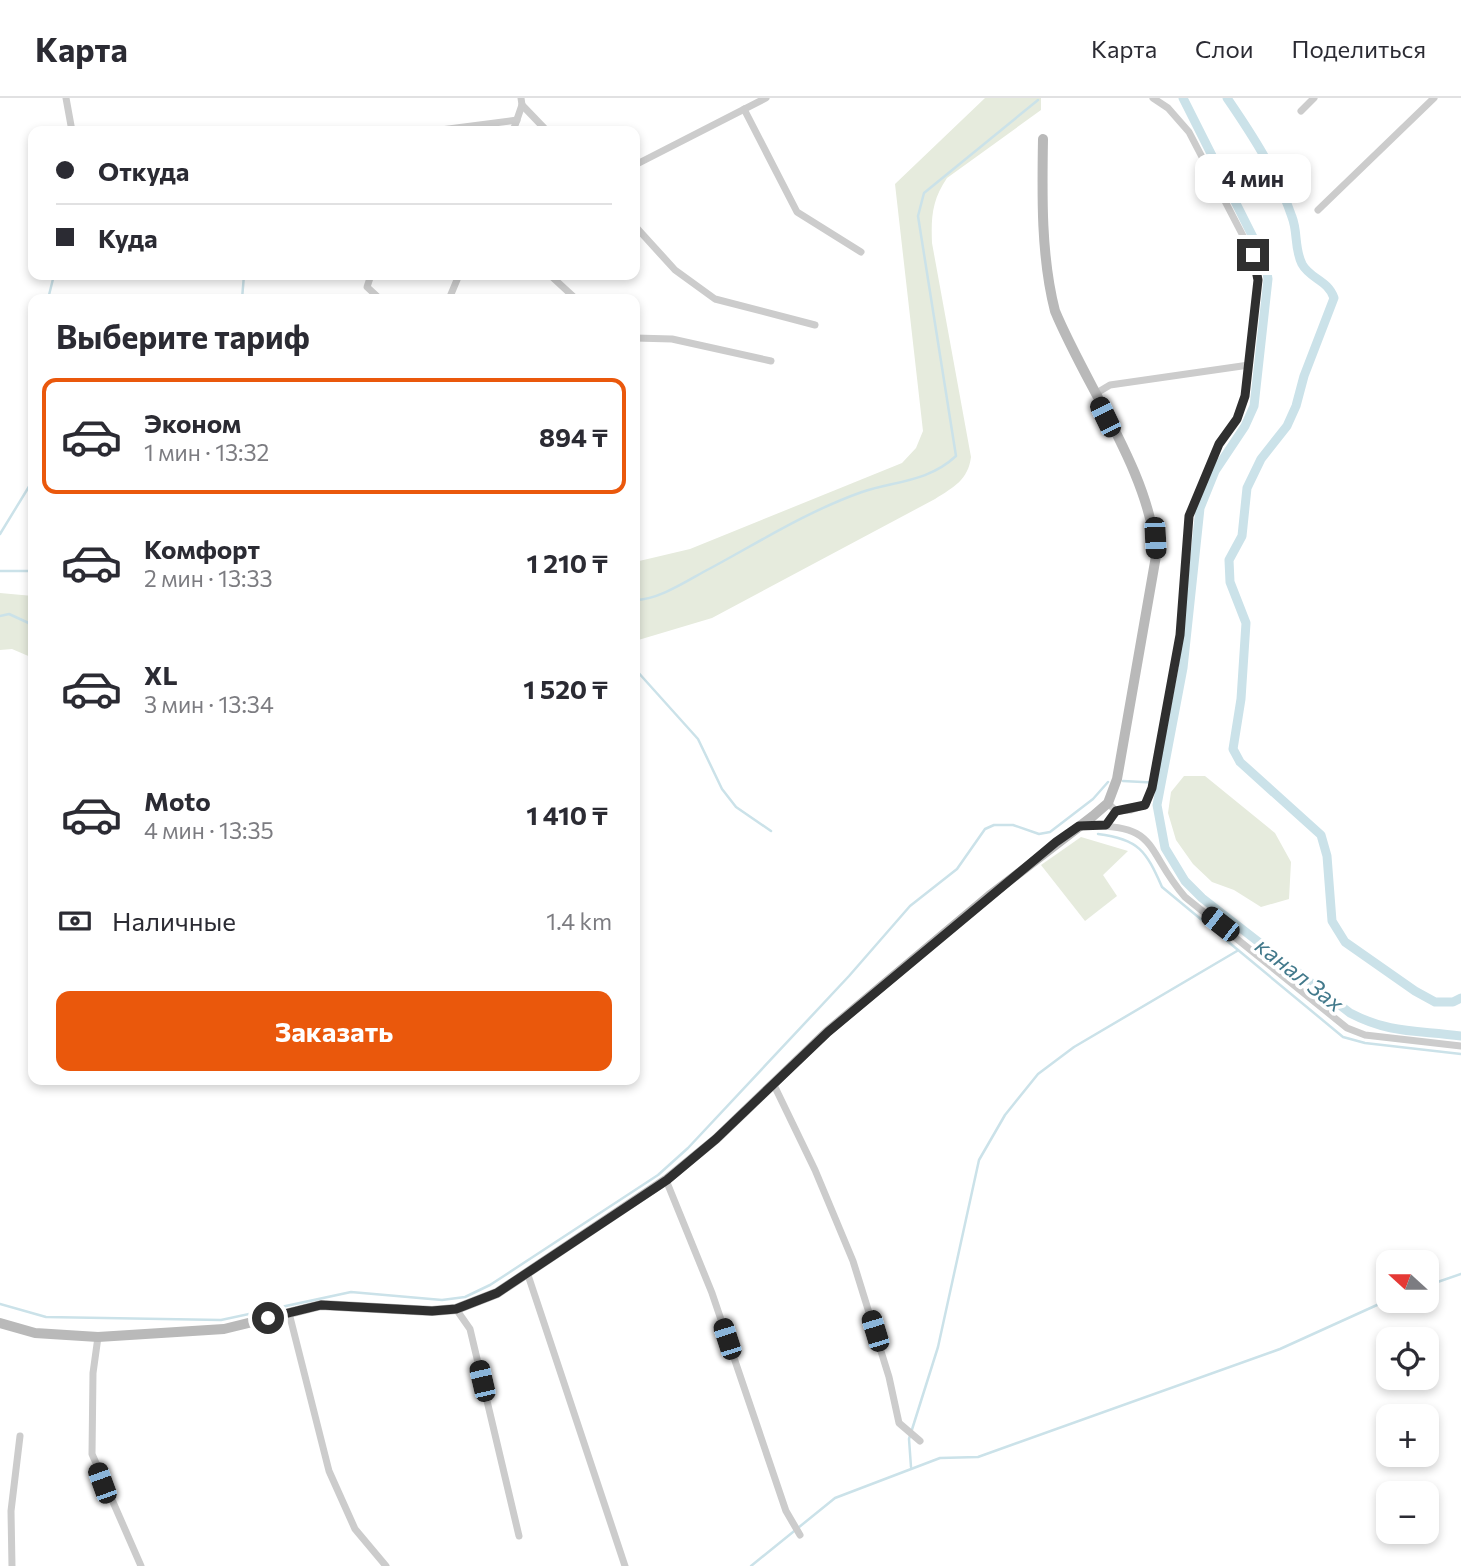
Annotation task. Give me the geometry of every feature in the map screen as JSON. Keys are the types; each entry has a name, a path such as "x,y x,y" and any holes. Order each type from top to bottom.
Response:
{"main road":[{"path":"0,1323 35,1333 99,1337 224,1329 321,1305 432,1311 456,1309 497,1293 667,1180 716,1139 838,1023 989,896 1108,803 1117,779 1156,556 1155,538 1139,485 1065,335 1049,288 1042,182 1043,139"}],"street":[{"path":"66,98 71,126"},
{"path":"640,161 766,98"},
{"path":"1106,825 1116,811 1145,805 1152,788 1180,635 1189,516 1219,444 1237,419 1245,396 1258,280 1253,255 1189,132 1168,108 1153,98"},
{"path":"1301,111 1314,98"},
{"path":"1318,210 1434,98"},
{"path":"515,126 521,102"},
{"path":"521,102 543,126"},
{"path":"744,109 797,212 861,252"},
{"path":"471,126 517,120"},
{"path":"640,231 676,270 715,299 815,325"},
{"path":"369,280 367,287 375,294"},
{"path":"555,280 571,294"},
{"path":"640,338 672,339 771,361"},
{"path":"1094,394 1110,385 1249,365"},
{"path":"1108,803 1116,811"},
{"path":"1079,826 1106,825 1127,829 1147,839 1158,853 1167,876 1185,897 1347,1028 1365,1035 1461,1046"},
{"path":"773,1083 815,1170 853,1261 889,1377 899,1423 920,1440"},
{"path":"667,1180 712,1293 786,1511 800,1535"},
{"path":"527,1272 625,1566"},
{"path":"456,1309 470,1329 519,1536"},
{"path":"289,1313 329,1471 355,1529 386,1566"},
{"path":"99,1337 93,1373 92,1454 141,1566"},
{"path":"12,1566 11,1511 20,1436"}],"shaded area":[{"path":"985,98 1041,98 1041,110 947,178 938,194 934,209 932,243 971,457 967,472 954,487 935,499 712,618 640,640 640,561 690,549 902,463 916,448 923,431 895,184"},
{"path":"0,593 28,596 28,656 12,649 0,650"},
{"path":"1184,776 1205,776 1275,833 1291,862 1289,899 1261,907 1234,890 1212,882 1193,864 1176,840 1168,813 1171,792"},
{"path":"1081,837 1128,851 1103,875 1117,896 1085,921 1041,865"}],"waterway":[{"name":"канал Зах","path":"1183,98 1265,261 1268,279 1254,406 1245,426 1215,471 1200,508 1183,668 1157,805 1165,848 1185,881 1202,898 1350,1013 1391,1028 1461,1036"},
{"path":"1227,98 1279,185 1294,223 1302,264 1328,287 1334,298 1287,426 1261,459 1247,488 1242,536 1229,560 1230,582 1246,623 1241,699 1233,749 1240,762 1321,835 1327,856 1332,921 1345,942 1435,1002 1453,1002 1461,998"},
{"path":"640,599 673,589 822,508 862,492 923,476 956,456 918,216 924,193 1038,100"},
{"path":"49,294 53,280"},
{"path":"242,294 244,280"},
{"path":"0,534 28,488"},
{"path":"0,571 28,571"},
{"path":"0,616 9,614 28,623"},
{"path":"640,674 698,739 722,789 736,807 771,831"},
{"path":"1123,781 1161,783"},
{"path":"0,1304 46,1317 221,1320 351,1292 442,1300 465,1297 490,1285 658,1175 688,1148 849,976 910,906 957,869 985,829 994,825 1013,825 1039,834 1050,832 1093,799 1108,782"},
{"path":"1098,834 1132,843 1146,856 1162,887 1343,1037 1365,1043 1461,1054"},
{"path":"911,1467 909,1439 938,1347 979,1160 1005,1115 1038,1074 1074,1047 1237,951"},
{"path":"1439,1282 1461,1274"},
{"path":"751,1566 835,1498 940,1458 978,1457 1280,1349 1376,1305"}],"route":[{"path":"268,1318 321,1305 432,1311 456,1309 497,1293 667,1180 716,1139 828,1032 1056,842 1079,826 1106,825 1116,811 1145,805 1152,788 1180,635 1189,516 1219,444 1237,419 1245,396 1258,280 1253,255"}]}
